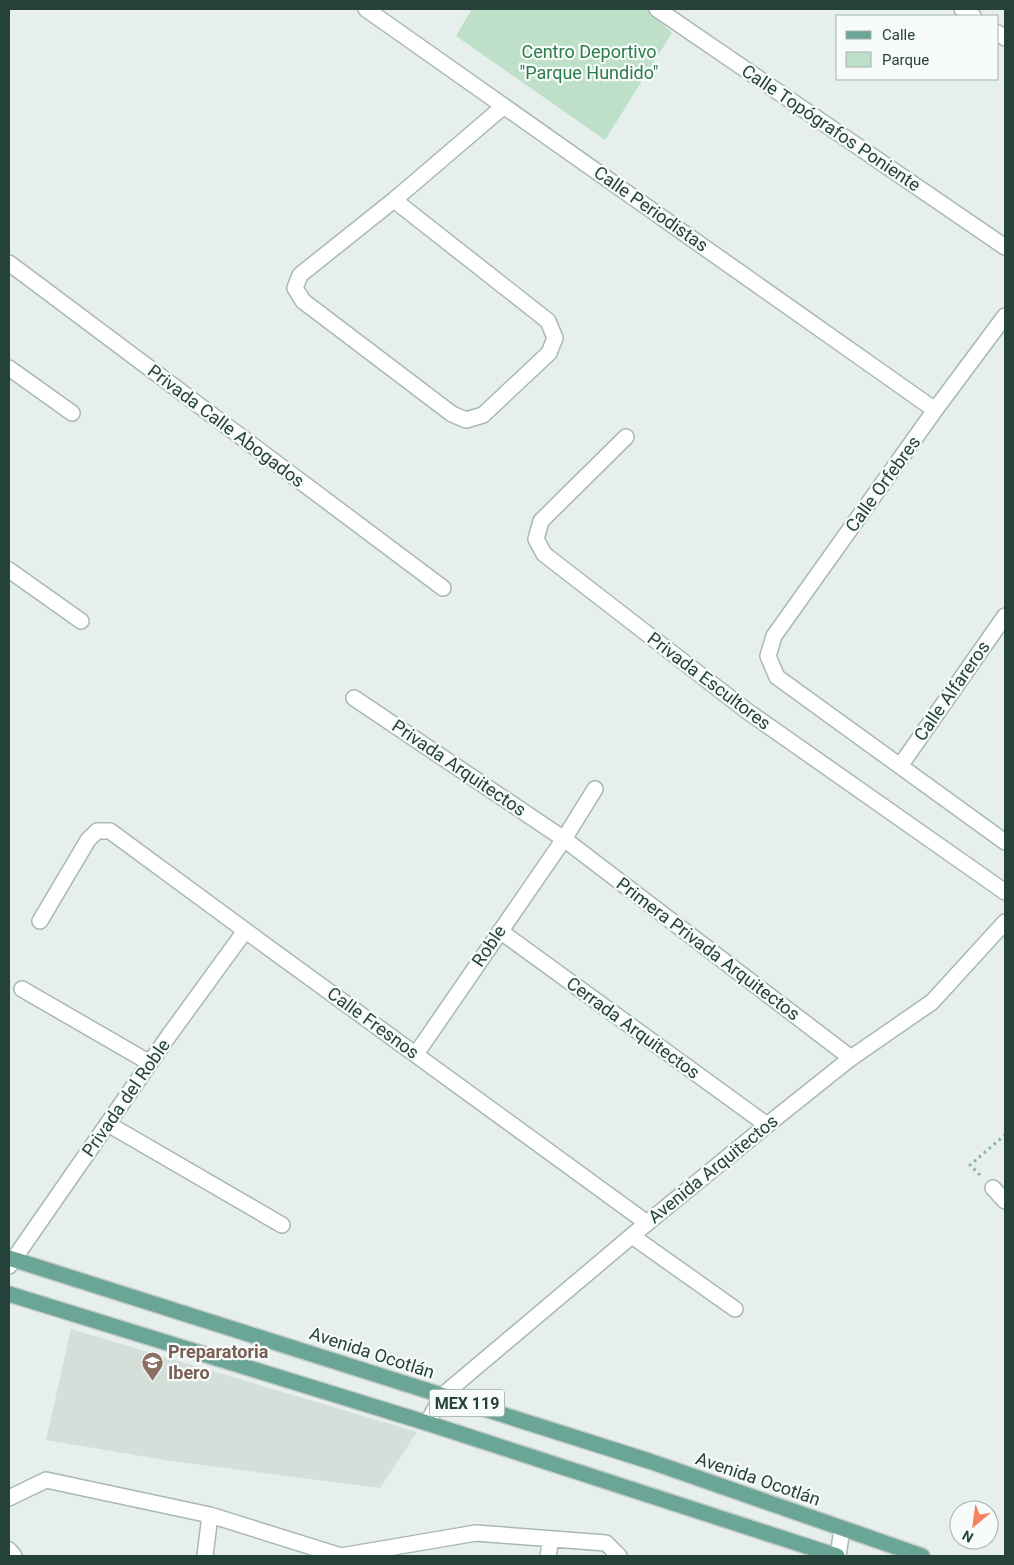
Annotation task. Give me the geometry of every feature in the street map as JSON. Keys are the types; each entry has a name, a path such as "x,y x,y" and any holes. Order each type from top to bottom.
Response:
{"main road":[{"name":"Avenida Ocotlán","path":"10,1261 649,1461 922,1556"},
{"name":"MEX 119","path":"9,1294 427,1423 838,1556"}],"street":[{"name":"Calle Periodistas","path":"366,9 935,410"},
{"name":"Calle Topógrafos Poniente","path":"657,9 1005,247"},
{"path":"394,200 548,321 554,338 549,353 483,415 466,420 452,414 303,301 295,288 300,275 394,200 504,106"},
{"name":"Privada Calle Abogados","path":"9,264 443,588"},
{"name":"Calle Orfebres","path":"900,766 777,677 768,656 774,636 935,410 1005,316"},
{"path":"9,368 72,413"},
{"name":"Privada Escultores","path":"626,437 541,521 536,539 544,554 747,711 1005,892"},
{"path":"9,570 81,621"},
{"name":"Calle Alfareros","path":"900,766 1005,616"},
{"name":"Privada Arquitectos","path":"354,698 564,839"},
{"path":"900,766 1005,842"},
{"name":"Roble","path":"416,1054 564,839 594,789"},
{"name":"Calle Fresnos","path":"40,921 88,840 97,831 110,831 647,1223"},
{"name":"Primera Privada Arquitectos","path":"564,839 851,1058"},
{"name":"Avenida Arquitectos","path":"427,1423 443,1395 647,1223 851,1058 932,1002 1005,922"},
{"name":"Privada del Roble","path":"10,1261 245,931"},
{"name":"Cerrada Arquitectos","path":"500,931 767,1125"},
{"path":"22,989 150,1063"},
{"path":"108,1124 282,1225"},
{"path":"993,1188 1005,1201"},
{"path":"632,1236 735,1310"},
{"path":"9,1498 46,1480 210,1515 341,1556 476,1533 606,1543 619,1556"},
{"path":"204,1556 210,1515"},
{"path":"838,1556 842,1529"},
{"path":"548,1556 551,1539"},
{"path":"9,1550 14,1556"}],"path":[{"path":"970,1165 1005,1135"}],"shaded area":[{"name":"Preparatoria Ibero","path":"71,1329 417,1432 380,1488 171,1461 46,1440"}],"green space":[{"name":"Centro Deportivo \"Parque Hundido\"","path":"472,9 646,9 672,33 605,140 456,36"}],"place":[{"name":"Preparatoria Ibero","path":"152,1381"}]}
